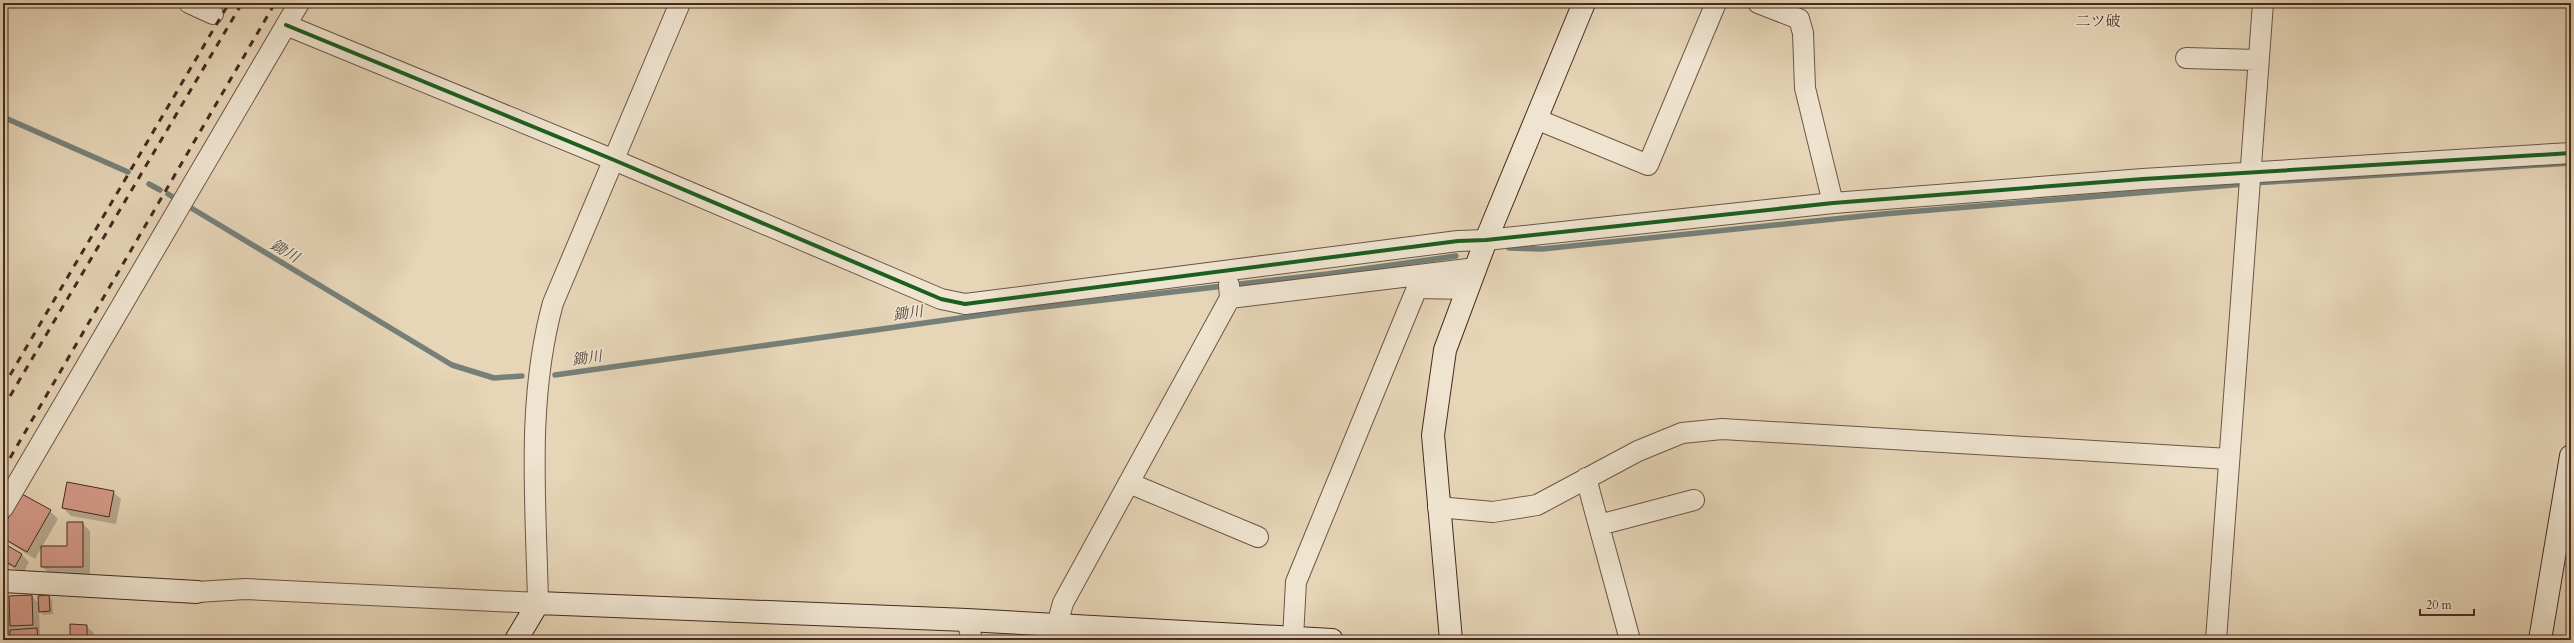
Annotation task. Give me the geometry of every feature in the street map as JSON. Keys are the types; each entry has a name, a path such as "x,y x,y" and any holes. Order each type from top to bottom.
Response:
{"street":[{"path":"188,3 212,14"},
{"path":"3,508 175,212 299,3"},
{"path":"516,640 538,603 534,447 536,395 544,337 553,303 680,3"},
{"path":"1451,640 1432,435 1445,350 1486,240 1584,3"},
{"path":"1536,119 1648,165 1716,3"},
{"path":"1758,3 1799,19 1803,33 1805,88 1834,203"},
{"path":"2216,640 2250,179 2257,60 2263,3"},
{"path":"286,25 614,160 942,299 965,304 1229,284 1476,268"},
{"path":"2186,58 2257,60"},
{"path":"1229,284 1458,241 1486,240 1834,203 2250,179 2571,153"},
{"path":"1057,625 1063,603 1129,483 1229,284"},
{"path":"1293,638 1296,582 1417,288 1468,288"},
{"path":"1438,507 1493,512 1537,505 1638,451 1682,433 1722,429 2229,459"},
{"path":"2540,640 2569,482 2571,456"},
{"path":"1586,478 1630,640"},
{"path":"1129,483 1258,537"},
{"path":"1599,525 1694,500"},
{"path":"3,581 197,592 245,588 538,603 969,630 1057,625 1332,640"}],"building":[{"path":"67,482 114,491 109,517 62,508"},
{"path":"22,494 51,510 27,552 3,538 3,527"},
{"path":"67,522 83,522 83,567 41,567 41,546 67,546"},
{"path":"3,543 22,554 15,567 3,560"},
{"path":"32,595 33,625 10,626 9,596"},
{"path":"49,595 50,611 39,612 38,596"},
{"path":"70,624 87,625 87,640 70,640"},
{"path":"37,628 38,640 10,640 10,630"}],"waterway":[{"name":"鋤川","path":"3,117 128,172"},
{"name":"鋤川","path":"2254,183 2571,163"},
{"name":"鋤川","path":"149,184 160,190"},
{"name":"鋤川","path":"1509,248 1542,249 1883,214 2245,184"},
{"name":"鋤川","path":"168,194 452,365 494,378 522,376"},
{"name":"鋤川","path":"555,375 1017,310 1327,274 1456,256"}],"railway":[{"path":"3,387 229,3"},
{"path":"3,408 242,3"},
{"path":"3,470 275,3"}],"cycle path":[{"path":"286,25 614,160 941,299 965,304 1458,241 1486,240 1833,203 2143,179 2571,153"}],"district":[{"name":"二ツ破","path":"2098,21"}]}
